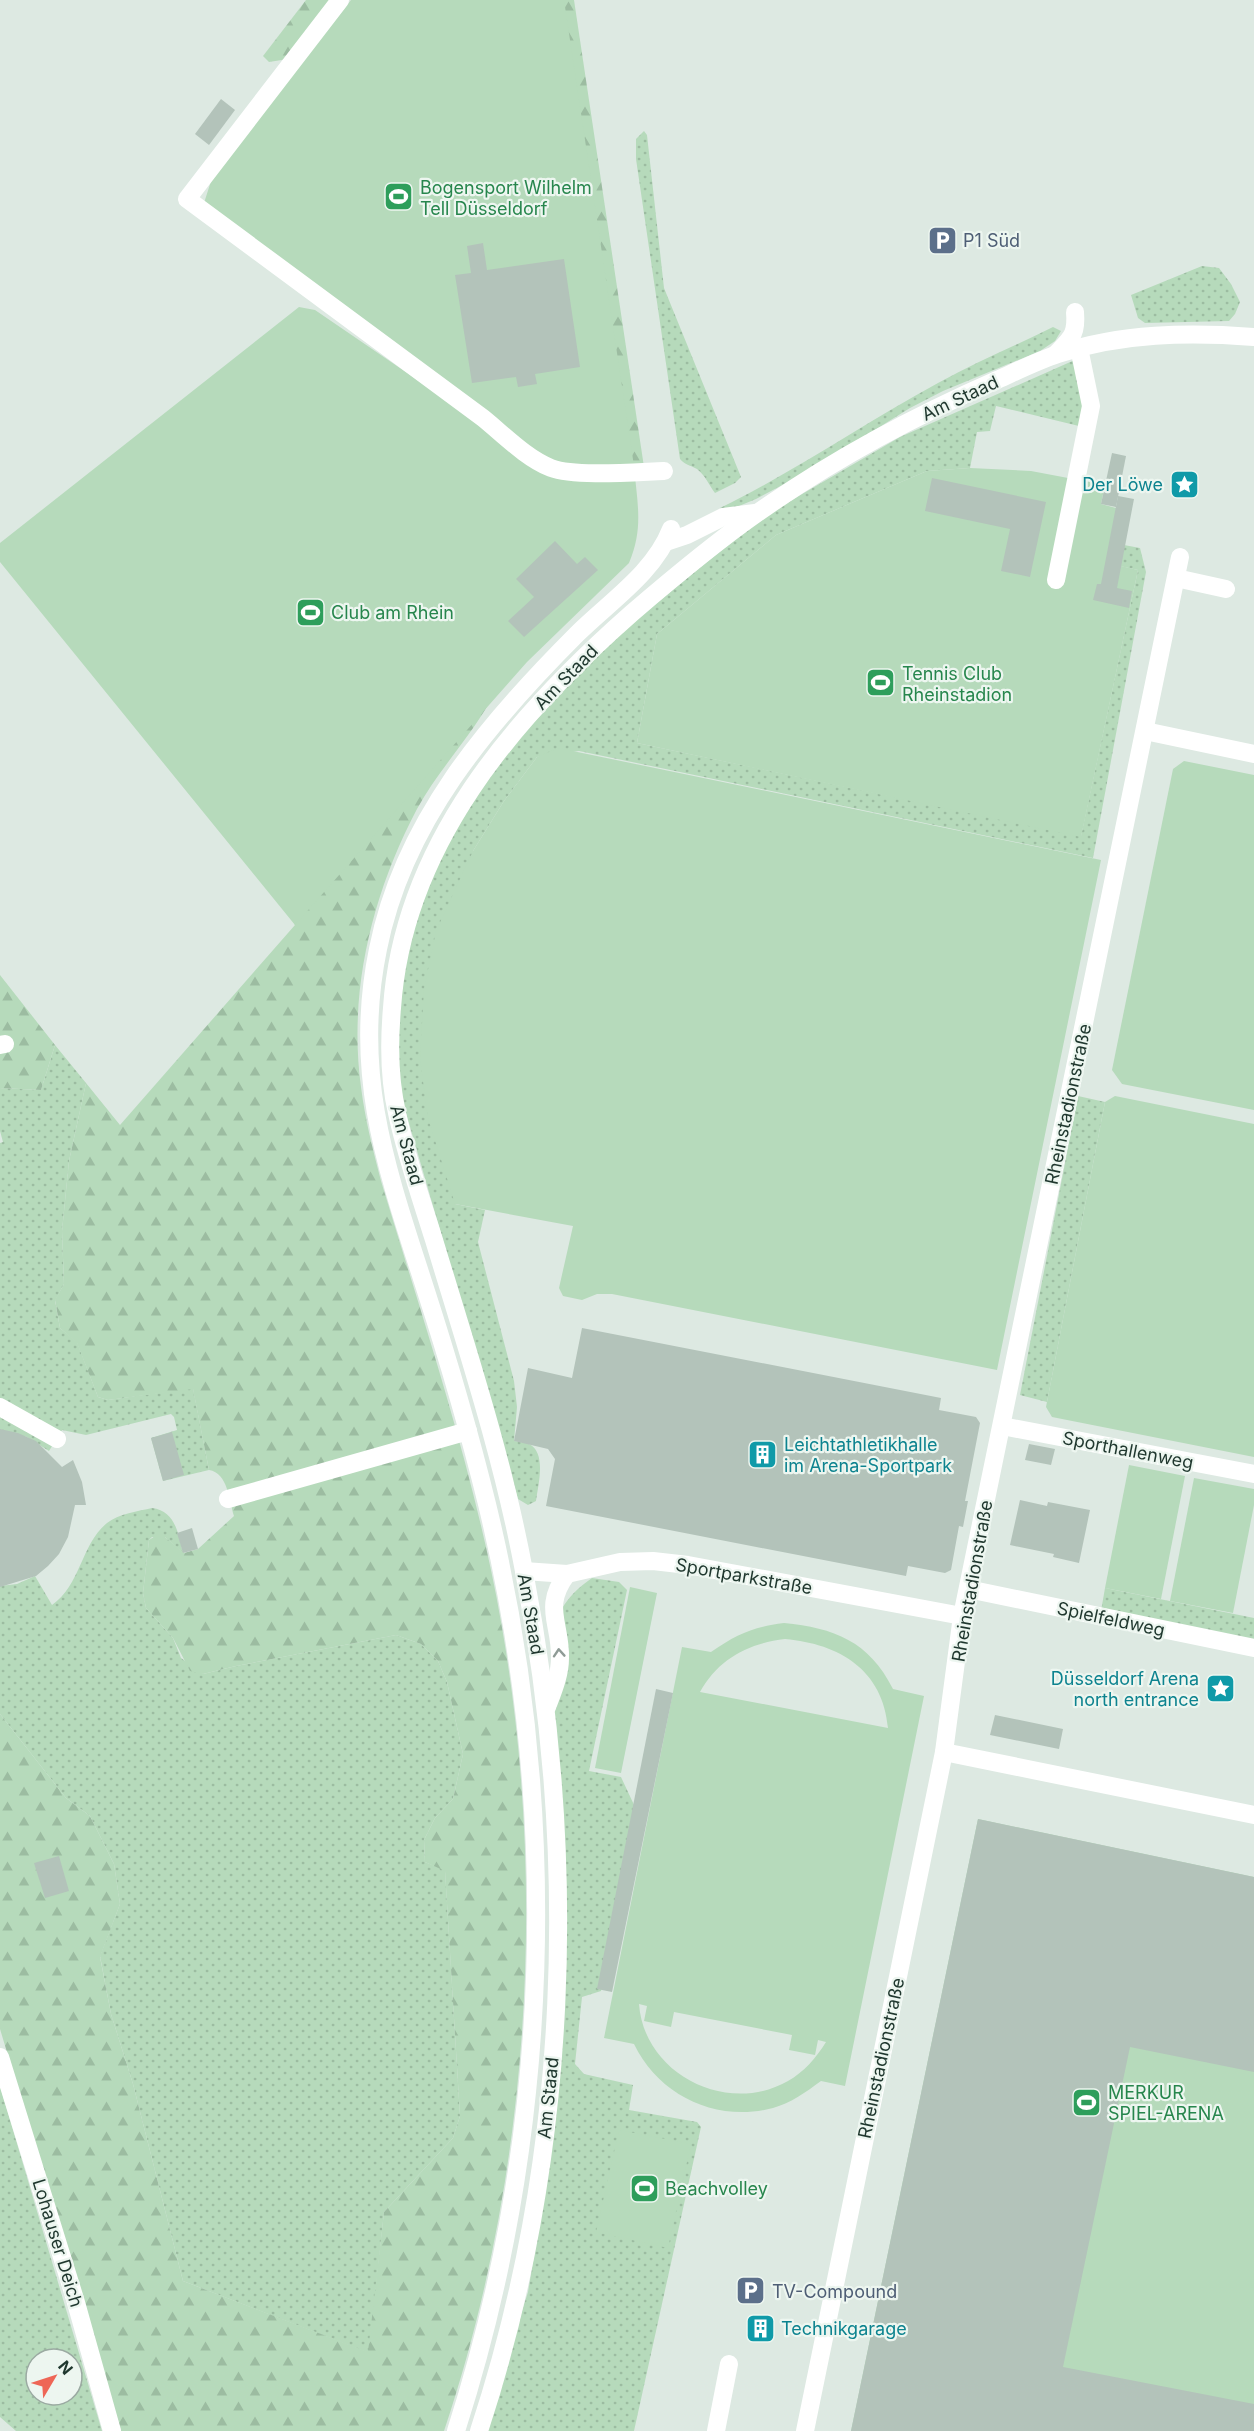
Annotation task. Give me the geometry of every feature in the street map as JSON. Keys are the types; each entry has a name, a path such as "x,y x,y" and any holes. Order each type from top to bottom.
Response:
{"street":[{"path":"340,0 187,199 474,411 529,455 550,467 566,472 664,471"},
{"path":"1054,355 1072,337 1077,328 1075,312"},
{"name":"Am Staad","path":"479,2431 510,2322 530,2231 550,2091 558,1974 553,1762 524,1570 509,1499 481,1394 396,1111 391,1065 393,989 407,920 426,868 441,837 471,788 495,755 572,669 666,584 757,513 797,486 894,430 959,397 1054,355 1079,348 1137,338 1205,333 1254,337"},
{"path":"1056,580 1091,406 1079,348"},
{"name":"Am Staad","path":"456,2431 478,2359 509,2222 529,2072 537,1934 535,1827 524,1702 499,1553 468,1431 376,1123 368,1047 369,1014 378,948 387,910 412,846 455,773 506,709 595,616 649,566 669,535 687,535 723,517 757,513"},
{"name":"Rheinstadionstraße","path":"805,2431 944,1752 962,1616 1180,557"},
{"path":"649,566 666,584"},
{"path":"1176,578 1226,590"},
{"path":"1144,731 1254,754"},
{"path":"0,1407 57,1439"},
{"name":"Sporthallenweg","path":"1002,1426 1254,1474"},
{"path":"228,1499 468,1431"},
{"name":"Sportparkstraße","path":"524,1570 567,1574 620,1562 652,1561 688,1565 962,1616"},
{"path":"546,1709 560,1670 554,1602 557,1588 567,1574"},
{"name":"Spielfeldweg","path":"968,1589 1254,1648"},
{"path":"944,1752 1254,1815"},
{"name":"Lohauser Deich","path":"0,2057 75,2299 112,2431"},
{"path":"716,2431 729,2364"}],"green space":[{"path":"306,0 334,0 288,59 269,62 263,56"},
{"name":"Club am Rhein","path":"351,0 564,0 634,466 638,526 637,538 629,563 527,662 295,925 0,562 0,543 299,307 315,310 454,405 204,203 213,175"},
{"path":"526,0 574,0 644,467 614,467"},
{"path":"644,131 647,135 664,288 741,477 735,483 715,493 700,471 680,459 636,159 636,139"},
{"path":"1202,266 1219,268 1231,284 1240,302 1229,321 1145,323 1138,318 1131,295"},
{"path":"1053,327 1061,331 1055,341 1040,351 943,391 910,408 809,471 756,499 722,513 720,508 776,478 911,398"},
{"path":"1077,359 1087,406 1083,427 996,406 990,431 977,432 970,468 927,471 776,535 657,634 637,743 1081,836 1138,570 1120,566 1124,545 1140,548 1146,572 1093,858 579,751 537,757 504,801 473,851 455,1204 485,1210 478,1242 514,1381 517,1407 514,1441 527,1443 535,1448 540,1462 536,1501 528,1505 518,1499 404,1106 396,1052 396,1012 417,911 454,827 503,755 615,637 761,518 900,437"},
{"name":"Tennis Club Rheinstadion","path":"970,468 1031,471 1105,485 1101,504 1116,508 1121,566 1138,570 1081,837 637,743 657,634 776,535 927,471"},
{"path":"489,703 425,795 401,841 387,875 367,944 361,980 358,1051 361,1087 372,1146 440,1374 480,1521 510,1676 521,1784 526,1894 524,2004 514,2113 498,2221 475,2328 444,2431 121,2431 0,2029 0,1714 66,1798 90,1816 114,1864 120,1904 100,1957 111,2014 133,2084 183,2281 368,2352 384,2212 453,2138 460,2116 445,1871 425,1862 424,1840 435,1818 453,1799 463,1754 447,1682 438,1661 421,1644 396,1635 203,1674 190,1671 173,1638 146,1608 143,1593 149,1540 158,1534 184,1553 198,1549 234,1516 224,1482 215,1472 209,1470 193,1389 108,1400 98,1397 77,1343 60,1328 55,1300 64,1284 62,1231 69,1161 86,1083 120,1125 295,925 268,880"},
{"path":"558,748 1101,860 997,1370 612,1294 597,1294 582,1300 563,1296 559,1288 573,1226 455,1204 428,1118 420,1059 424,989 436,931 473,851 504,801 537,757"},
{"path":"1184,761 1254,775 1254,1110 1122,1084 1112,1070 1173,769"},
{"path":"0,975 55,1045 41,1090 0,1088"},
{"path":"55,1045 86,1083 69,1161 62,1231 64,1284 55,1301 60,1328 77,1342 98,1397 108,1400 193,1388 209,1470 163,1481 151,1438 177,1430 171,1414 86,1435 62,1430 49,1451 27,1437 0,1430 0,1143 3,1142 0,1131 0,1088 41,1090"},
{"path":"1078,1096 1105,1102 1047,1402 1020,1395"},
{"path":"1115,1096 1254,1124 1254,1457 1052,1417 1046,1407 1105,1102"},
{"path":"1129,1465 1185,1476 1161,1599 1105,1588"},
{"path":"1194,1478 1254,1489 1254,1505 1233,1613 1170,1601"},
{"path":"152,1508 166,1514 175,1524 183,1553 165,1537 152,1537 149,1540 143,1593 146,1608 173,1638 181,1658 203,1674 396,1635 421,1644 438,1661 447,1682 463,1754 453,1799 435,1818 424,1840 425,1862 445,1870 460,2116 453,2138 384,2212 369,2353 183,2281 133,2084 111,2014 100,1956 120,1904 114,1864 90,1816 66,1798 0,1714 0,1586 17,1584 35,1576 52,1605 69,1587 92,1542 107,1523 123,1515"},
{"path":"592,1578 619,1582 627,1590 589,1771 621,1777 635,1807 601,1991 582,1997 575,2064 584,2074 633,2085 629,2110 697,2122 701,2127 634,2431 484,2431 528,2292 550,2161 552,1711 560,1612 574,1593"},
{"path":"630,1587 657,1593 621,1773 595,1768"},
{"path":"1105,1588 1254,1618 1254,1643 1101,1611"},
{"path":"784,1623 802,1625 834,1633 861,1648 873,1659 893,1689 924,1696 845,2086 821,2081 780,2106 752,2112 731,2112 692,2101 674,2091 658,2078 634,2044 604,2038 682,1647 711,1652 746,1632","holes":["785,1639 824,1647 855,1664 878,1690 888,1728 700,1692 716,1670 736,1655 759,1644","639,2004 647,2006 644,2021 671,2027 674,2012 792,2035 789,2050 815,2055 818,2040 826,2042 809,2064 788,2081 764,2091 740,2094 715,2090 692,2082 672,2068 656,2050 644,2029"]},
{"name":"MERKUR SPIEL-ARENA","path":"978,1819 1254,1877 1254,2431 851,2431"},
{"path":"0,2086 77,2347 24,2347 24,2407 84,2407 84,2370 102,2431 16,2431 0,2417"},
{"name":"Beachvolley","path":"619,2130 691,2144 668,2248 596,2232"}],"building":[{"path":"221,99 235,110 209,145 195,134"},
{"path":"483,243 487,270 564,259 580,367 535,374 537,384 518,387 516,377 472,383 455,275 471,273 467,246"},
{"path":"1112,453 1126,456 1116,507 1101,504"},
{"path":"932,478 1046,502 1030,577 1001,571 1010,529 925,511"},
{"path":"1118,496 1134,499 1117,588 1132,591 1129,608 1093,600 1097,584 1101,584"},
{"path":"555,541 577,564 585,557 598,570 524,637 508,621 534,597 516,579"},
{"name":"Leichtathletikhalle im Arena-Sportpark","path":"582,1328 941,1398 939,1410 976,1417 980,1423 965,1501 968,1501 963,1527 959,1526 951,1570 945,1573 908,1566 906,1576 546,1506 555,1459 548,1449 514,1441 528,1368 572,1378"},
{"path":"0,1429 18,1433 36,1441 62,1467 73,1460 82,1482 86,1505 75,1505 68,1537 59,1554 48,1566 36,1576 0,1587"},
{"path":"172,1432 184,1475 163,1481 151,1438"},
{"path":"1029,1444 1055,1449 1051,1465 1025,1460"},
{"path":"1020,1500 1047,1506 1048,1502 1090,1510 1079,1563 1053,1557 1054,1554 1010,1545"},
{"path":"192,1528 198,1549 183,1553 177,1533"},
{"path":"656,1689 673,1693 612,1992 597,1989"},
{"path":"995,1715 1063,1729 1059,1749 990,1735"},
{"name":"MERKUR SPIEL-ARENA","path":"978,1819 1254,1877 1254,2072 1130,2047 1063,2367 1254,2404 1254,2431 851,2431"},
{"path":"59,1856 69,1891 45,1898 34,1863"}],"place":[{"name":"Bogensport Wilhelm Tell Düsseldorf","path":"399,197"},
{"name":"P1 Süd","path":"942,240"},
{"name":"Der Löwe","path":"1184,484"},
{"name":"Club am Rhein","path":"310,612"},
{"name":"Tennis Club Rheinstadion","path":"881,683"},
{"name":"Leichtathletikhalle im Arena-Sportpark","path":"763,1454"},
{"name":"Düsseldorf Arena north entrance","path":"1220,1688"},
{"name":"MERKUR SPIEL-ARENA","path":"1087,2102"},
{"name":"Beachvolley","path":"644,2188"},
{"name":"TV-Compound","path":"751,2291"},
{"name":"Technikgarage","path":"760,2328"}]}
